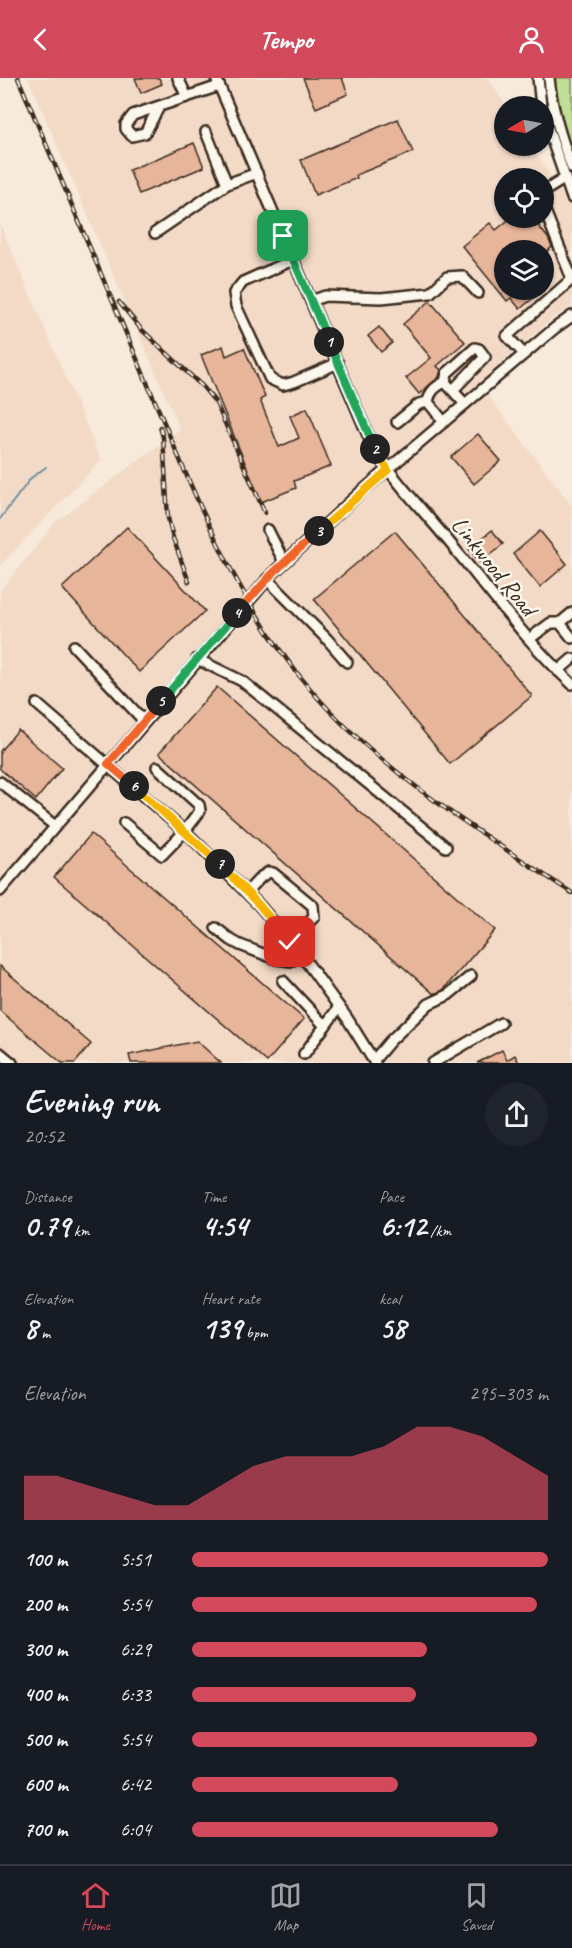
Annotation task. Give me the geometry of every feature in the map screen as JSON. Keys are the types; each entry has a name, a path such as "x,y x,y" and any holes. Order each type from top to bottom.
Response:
{"street":[{"path":"178,78 186,97"},
{"path":"538,78 540,96"},
{"path":"549,78 552,104 572,168"},
{"path":"159,107 217,82"},
{"name":"Linkwood Road","path":"217,82 373,447 388,470 529,639 572,684"},
{"path":"206,132 227,184"},
{"path":"554,148 572,198"},
{"path":"155,233 227,184 257,173"},
{"path":"554,185 564,179"},
{"path":"524,354 507,336 572,279 552,228"},
{"path":"293,260 243,282 234,293 236,306 270,379 283,385 338,363"},
{"path":"311,301 325,296 381,298 430,293 447,277 462,276 478,292"},
{"path":"0,891 267,579 388,470 572,316"},
{"path":"444,422 428,402 429,394 435,387 445,382 447,374 475,348 478,349 485,357 453,390"},
{"path":"445,382 465,404"},
{"path":"397,422 419,404 428,402"},
{"path":"268,530 284,562"},
{"path":"267,579 347,662"},
{"path":"529,639 551,623 560,623 572,613"},
{"path":"560,623 571,635"},
{"path":"74,646 144,721"},
{"path":"197,659 242,681 446,847"},
{"path":"558,671 572,659"},
{"path":"37,704 212,855 247,892 302,956 375,1062 390,1041 429,1004 448,995 471,976"},
{"path":"124,823 162,855 200,811 199,805 157,767"},
{"path":"0,782 55,826"},
{"path":"247,892 261,877 270,872 313,906 314,917 290,942"},
{"path":"216,928 240,945 276,958 291,962 302,956"},
{"path":"283,981 325,1026"},
{"path":"304,1054 339,1007"},
{"path":"432,1063 501,1023"},
{"path":"0,1053 12,1063"}],"shaded area":[{"path":"28,78 488,78 500,96 494,96 494,156 538,156 545,168 494,168 494,228 554,228 554,181 572,212 572,307 550,320 479,384 572,506 572,1063 0,1063 0,591 55,523 180,429"},
{"path":"0,224 101,460 0,566"}],"green space":[{"path":"552,78 572,78 572,158 560,124"}],"building":[{"path":"135,78 159,78 162,84 141,93"},
{"path":"303,78 342,78 348,94 316,108"},
{"path":"398,119 413,152 356,175 357,178 315,195 301,160"},
{"path":"194,143 204,167 139,194 129,170"},
{"path":"490,223 496,230 498,228 540,228 549,240 494,240 494,285 462,246"},
{"path":"513,300 531,300 520,309"},
{"path":"430,301 465,342 437,366 441,370 439,377 419,394 406,378 431,358 403,324"},
{"path":"379,327 392,343 381,352 368,336"},
{"path":"223,346 226,356 244,348 265,397 260,400 279,447 299,438 290,416 307,408 331,466 294,481 296,488 261,502 201,355"},
{"path":"478,434 501,461 474,484 451,457"},
{"path":"127,527 205,611 139,672 62,588"},
{"path":"492,530 503,544 480,563 469,549"},
{"path":"395,531 532,696 450,764 314,599"},
{"path":"540,531 567,564 540,587 513,554"},
{"path":"217,687 495,930 443,990 434,994 159,753"},
{"path":"18,730 62,768 36,800 0,769 0,751"},
{"path":"91,834 304,1019 267,1062 54,877"},
{"path":"0,966 91,1044 75,1063 62,1063 0,1011"},
{"path":"197,1041 221,1063 131,1063 129,1055"},
{"path":"502,1050 507,1060 515,1055 519,1063 477,1063"}],"waterway":[{"path":"0,519 31,478 46,467"}],"railway":[{"path":"18,78 206,518 226,559 272,638 329,710 385,762 445,808 572,893"},
{"path":"119,302 141,329 203,387 216,403 265,513"},
{"path":"160,427 163,437 168,518 189,582"}],"route":[{"path":"283,236 373,447 388,470 272,574 108,764 212,855 290,942"}]}
